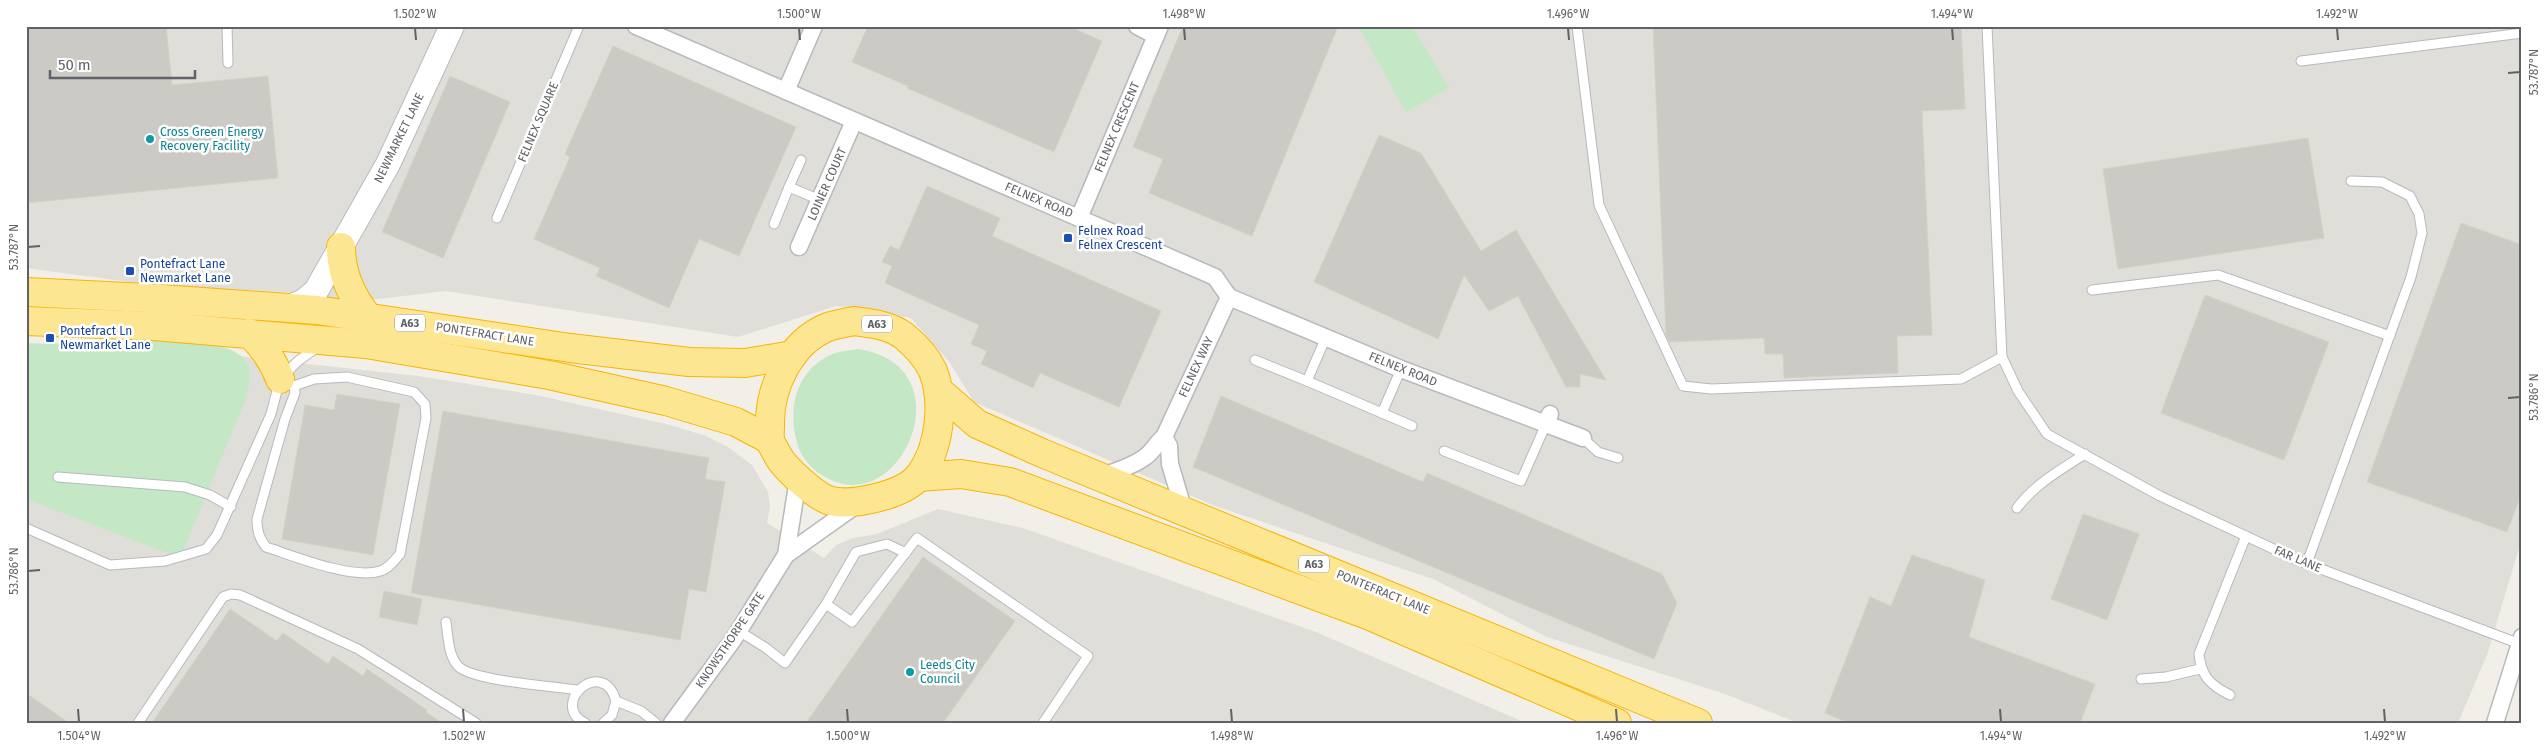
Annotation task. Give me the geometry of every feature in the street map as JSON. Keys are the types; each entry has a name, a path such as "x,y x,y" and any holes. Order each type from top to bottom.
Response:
{"highway":[{"path":"342,247 341,263 351,293 368,317"},
{"name":"PONTEFRACT LANE","path":"26,292 287,308 368,317 570,348 689,362 745,363 793,355"},
{"name":"A63","path":"26,321 154,326 376,345 558,377 666,401 736,422 770,440"},
{"name":"A63","path":"854,321 881,325 903,335 920,352 932,370 938,390 936,437 930,457 918,477 898,491 860,501 830,501 798,479 782,463 770,440 770,411 779,378 793,355 808,340 827,328 854,321"},
{"path":"249,333 263,346 287,383"},
{"name":"PONTEFRACT LANE","path":"938,390 977,424 1698,723"},
{"name":"A63","path":"918,477 961,474 1010,482 1370,616 1616,723"}],"street":[{"name":"NEWMARKET LANE","path":"287,308 304,301 316,291 342,247 388,164 452,26"},
{"name":"FELNEX ROAD","path":"636,26 1215,277 1229,297 1402,369 1548,419 1583,438"},
{"path":"786,91 814,26"},
{"name":"FELNEX CRESCENT","path":"1079,218 1158,31 1138,26"},
{"name":"LOINER COURT","path":"799,247 854,120"},
{"name":"FELNEX WAY","path":"1101,477 1130,466 1147,456 1157,442 1164,437 1229,297"},
{"path":"1164,437 1169,446 1170,464 1184,511"},
{"name":"KNOWSTHORPE GATE","path":"786,555 798,479"},
{"name":"KNOWSTHORPE GATE","path":"672,723 739,631 786,555 860,501"},
{"path":"2495,723 2521,640"}],"lane":[{"path":"227,26 228,63"},
{"name":"FELNEX SQUARE","path":"497,218 579,26"},
{"path":"1577,26 1599,205 1683,386 1711,389 1961,379 2002,357 1987,26"},
{"path":"2301,61 2522,33"},
{"path":"774,224 800,160"},
{"path":"2307,563 2390,336 2418,253 2422,233 2419,214 2410,196 2382,182 2351,181"},
{"path":"789,187 820,200"},
{"path":"2092,290 2218,275 2390,336"},
{"path":"1307,381 1326,337"},
{"path":"26,528 110,565 165,561 206,549 218,535 271,414 298,361 328,340"},
{"name":"FAR LANE","path":"2002,357 2018,390 2047,434 2160,496 2307,563 2521,640"},
{"path":"1255,360 1412,426"},
{"path":"1382,413 1402,369"},
{"path":"348,377 414,392 425,404 426,418 400,554 391,564 380,571 356,574 266,548 261,541 257,532 258,519 285,419 295,393 287,383 348,377"},
{"path":"1444,451 1521,482 1548,419"},
{"path":"1583,438 1598,452 1618,458"},
{"path":"2017,508 2029,493 2041,483 2085,454"},
{"path":"58,477 185,487 210,495 231,507"},
{"path":"2230,695 2207,681 2200,668 2199,654 2246,536"},
{"path":"826,604 852,622 917,538 1088,656 1043,723"},
{"path":"739,631 785,663 826,604 856,552 887,544 906,553"},
{"path":"138,723 223,597 231,594 240,595 358,649 476,723"},
{"path":"446,622 452,655 457,666 467,673 491,679 578,690"},
{"path":"2141,678 2166,677 2200,668"},
{"path":"586,723 577,716 573,703 578,690 589,683 604,684 614,694 616,702 612,715 603,723"},
{"path":"616,702 641,711 656,723"}],"shaded area":[{"path":"26,26 2522,26 2522,538 2487,655 2458,723 1798,723 1725,694 1547,637 1433,579 1215,506 974,402 950,363 911,318 836,306 738,337 446,291 353,302 304,293 153,285 26,268"},
{"path":"26,350 237,356 418,376 536,395 670,425 706,436 728,447 752,465 768,492 770,507 767,523 824,558 836,545 853,538 877,534 938,509 1023,528 1316,632 1526,723 26,723"}],"green space":[{"path":"1358,26 1412,26 1449,88 1406,112"},
{"path":"109,339 162,339 204,343 223,347 238,354 247,363 249,368 249,382 245,401 180,558 26,499 26,343 51,344"},
{"path":"858,349 891,361 910,381 916,406 912,433 900,458 881,476 858,485 831,480 821,475 812,467 799,449 793,421 797,393 802,381 810,370 821,360 835,353"}],"building":[{"name":"Cross Green Energy Recovery Facility","path":"26,26 166,26 172,85 268,76 278,178 26,203"},
{"path":"868,26 1068,26 1102,41 1054,152 852,62"},
{"path":"1183,26 1338,26 1252,236 1149,193 1163,159 1133,147"},
{"path":"1653,26 1961,26 1965,109 1922,111 1932,335 1897,336 1898,373 1784,378 1783,354 1765,354 1764,338 1669,342 1666,334"},
{"path":"613,46 796,127 739,256 699,239 669,308 596,276 600,268 534,239 570,157 565,154"},
{"path":"450,76 510,102 443,258 382,232"},
{"path":"1379,135 1421,153 1481,251 1516,230 1606,380 1580,374 1580,387 1566,387 1518,296 1489,311 1464,275 1438,339 1314,282"},
{"path":"2308,138 2324,238 2118,269 2103,169"},
{"path":"927,186 1000,218 992,236 1161,311 1119,407 1040,373 1033,388 981,364 987,351 971,344 979,325 885,283 892,266 882,262 890,246 899,250"},
{"path":"2461,223 2522,245 2522,492 2507,532 2367,482"},
{"path":"2205,295 2329,342 2284,460 2161,413"},
{"path":"337,394 400,404 373,555 282,539 305,405 334,410"},
{"path":"1221,396 1423,482 1427,473 1662,574 1677,603 1654,659 1193,467"},
{"path":"443,411 709,458 705,479 725,482 706,592 689,589 680,640 411,593"},
{"path":"2083,514 2139,534 2107,620 2051,599"},
{"path":"1912,555 1985,580 1969,637 2095,684 2080,723 1849,723 1825,713 1870,597 1891,606"},
{"name":"Leeds City Council","path":"923,557 1015,621 943,723 806,723"},
{"path":"384,591 422,599 417,625 379,617"},
{"path":"230,609 277,641 283,633 328,664 333,656 363,676 367,669 427,710 426,712 442,723 152,723"},
{"path":"26,693 69,723 26,723"}],"place":[{"name":"Cross Green Energy Recovery Facility","path":"150,139"},
{"name":"Felnex Road Felnex Crescent","path":"1068,238"},
{"name":"Pontefract Lane Newmarket Lane","path":"130,271"},
{"name":"Pontefract Ln Newmarket Lane","path":"50,338"},
{"name":"Leeds City Council","path":"910,672"}]}
